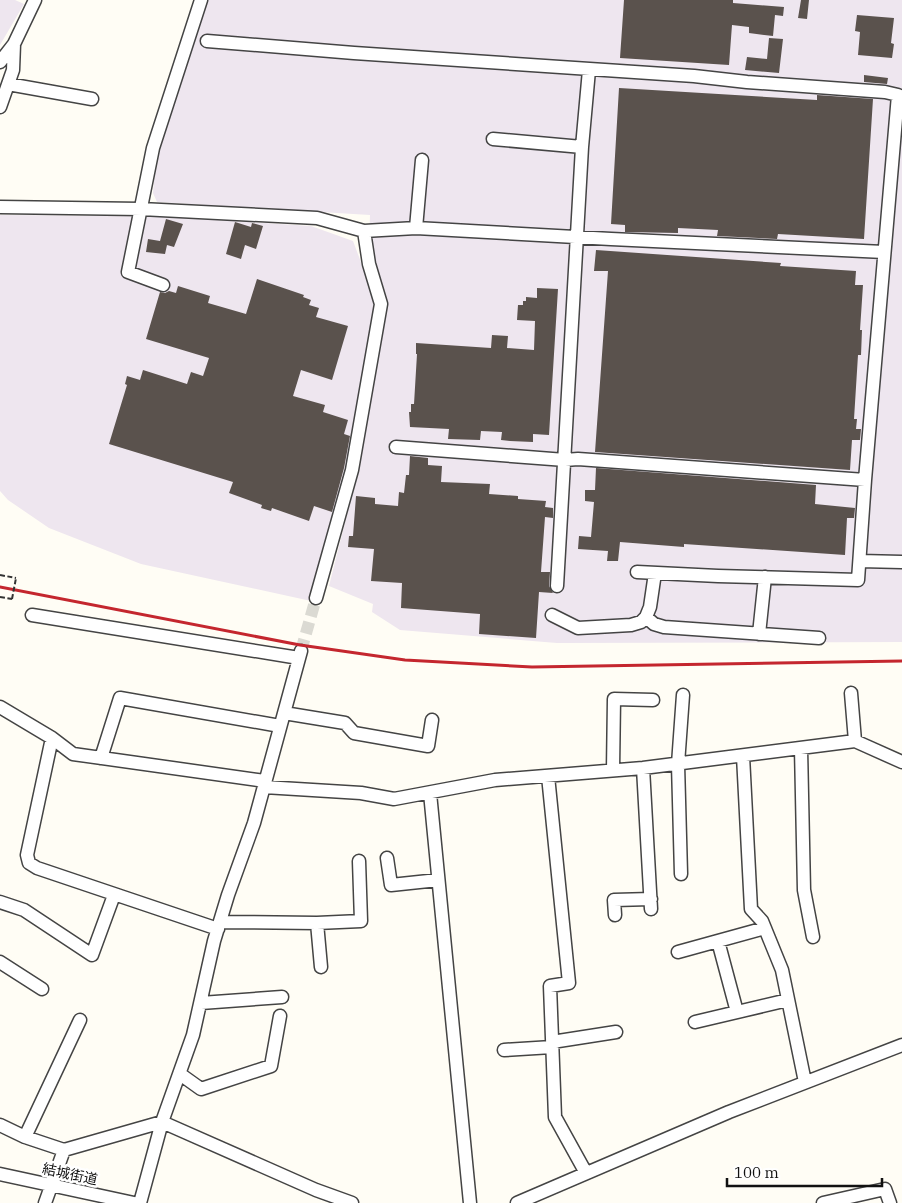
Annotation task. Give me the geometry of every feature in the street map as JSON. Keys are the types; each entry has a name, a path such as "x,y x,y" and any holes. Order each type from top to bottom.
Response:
{"street":[{"path":"0,62 14,44 35,0"},
{"path":"163,285 128,272 153,148 201,0"},
{"path":"207,41 589,70 694,76 747,82 885,92 898,95 858,580 637,572"},
{"path":"0,107 13,70 14,44"},
{"path":"557,586 584,106 589,70"},
{"path":"8,84 92,99"},
{"path":"493,139 582,147"},
{"path":"416,228 422,160"},
{"path":"0,207 141,209 317,218 364,232 416,228 884,252"},
{"path":"316,598 352,470 381,304 370,264 364,232"},
{"path":"396,447 865,480"},
{"path":"860,561 902,562"},
{"path":"552,615 578,628 631,625 641,622 646,617 650,607 655,572"},
{"path":"759,634 765,577"},
{"path":"32,615 300,654 254,823 228,895 194,1035 162,1122 140,1203"},
{"path":"646,617 654,624 664,627 819,638"},
{"path":"851,693 855,741"},
{"path":"681,874 678,764 683,694"},
{"path":"101,758 120,698 280,726"},
{"path":"613,770 614,699 653,700"},
{"path":"0,707 52,738 73,754 264,784 394,799 495,780 644,768 855,741 902,762"},
{"path":"284,713 346,722 354,732 428,746 432,720"},
{"path":"52,738 27,855 29,863 37,868 114,895 220,925 317,923 361,921 359,861"},
{"path":"801,748 804,890 813,937"},
{"path":"743,756 751,909 762,920 782,970 805,1082"},
{"path":"615,915 614,900 651,904 644,768"},
{"path":"548,776 569,984 550,986 555,1117 586,1173"},
{"path":"430,793 470,1203"},
{"path":"387,858 391,885 438,880"},
{"path":"0,902 24,910 92,955 114,895"},
{"path":"317,923 321,968"},
{"path":"678,952 765,928"},
{"path":"718,941 737,1012"},
{"path":"0,962 42,989"},
{"path":"201,1003 282,996"},
{"path":"695,1022 788,1000"},
{"path":"180,1074 200,1089 271,1066 280,1016"},
{"path":"25,1137 80,1020"},
{"path":"504,1050 552,1045 616,1032"},
{"path":"517,1203 729,1112 902,1045"},
{"path":"0,1125 25,1137 64,1150 162,1122 316,1190 352,1203"},
{"path":"45,1203 64,1150"},
{"name":"結城街道","path":"0,1174 134,1203"},
{"path":"823,1203 885,1189 890,1203 902,1201"}],"path":[{"path":"0,575 16,578 12,599 0,597"}],"shaded area":[{"path":"0,0 15,0 24,4 0,45"},
{"path":"206,0 902,0 902,642 557,643 400,630 372,612 373,604 329,586 358,471 385,306 369,247 370,215 157,202 153,193 157,145"},
{"path":"0,215 159,216 311,226 353,241 376,302 349,472 311,601 141,564 49,528 8,500 0,491"}],"building":[{"path":"624,0 733,0 733,3 784,7 783,16 775,15 773,36 749,33 749,27 732,25 729,65 620,58"},
{"path":"801,0 809,0 807,19 798,18"},
{"path":"857,15 894,18 891,43 894,44 892,58 858,55 860,32 855,31"},
{"path":"769,38 783,39 779,73 745,70 747,57 767,59"},
{"path":"864,75 888,78 887,84 864,82"},
{"path":"619,88 817,100 817,95 873,99 864,239 778,234 777,239 717,236 718,230 678,228 678,233 625,232 625,225 611,224"},
{"path":"166,219 183,224 174,247 167,245 165,254 146,252 148,239 160,241"},
{"path":"235,222 251,227 252,223 263,226 256,249 245,245 241,259 226,254"},
{"path":"596,250 781,263 780,266 856,271 855,285 863,285 860,330 862,330 861,355 858,355 854,419 857,419 856,429 861,429 860,440 852,440 850,470 595,452 608,271 594,271"},
{"path":"257,279 304,295 303,297 311,300 309,305 319,308 316,317 348,326 332,380 301,370 293,396 325,405 323,412 348,420 344,434 350,436 344,468 332,512 314,506 309,521 272,508 271,511 261,508 262,505 229,493 233,482 109,444 127,385 125,384 127,376 140,380 143,370 187,384 191,372 203,376 209,358 146,339 160,292 165,293 169,291 176,293 178,286 210,296 208,303 246,314"},
{"path":"537,288 558,289 549,435 533,434 533,442 510,441 501,440 502,432 481,431 480,440 448,439 449,429 410,427 409,412 411,412 411,404 414,404 416,343 491,348 492,335 508,336 507,348 534,350 535,321 517,320 518,305 523,305 526,297 537,298"},
{"path":"410,456 428,458 428,465 442,466 441,482 490,484 489,494 518,496 518,499 546,501 545,507 553,508 553,518 545,517 541,572 550,572 549,586 553,593 539,592 536,638 479,634 480,614 401,608 402,583 371,581 374,549 348,547 349,536 353,536 356,496 375,498 375,504 398,506 399,492 404,493 406,475 409,475"},
{"path":"596,468 816,485 815,504 855,508 854,518 847,518 845,555 684,544 684,547 620,542 618,561 607,561 608,551 578,549 579,536 591,537 594,502 585,501 585,490 595,490"}],"tunnel":[{"path":"301,651 316,598"}],"railway":[{"path":"0,587 300,645 405,660 532,667 902,661"}]}
